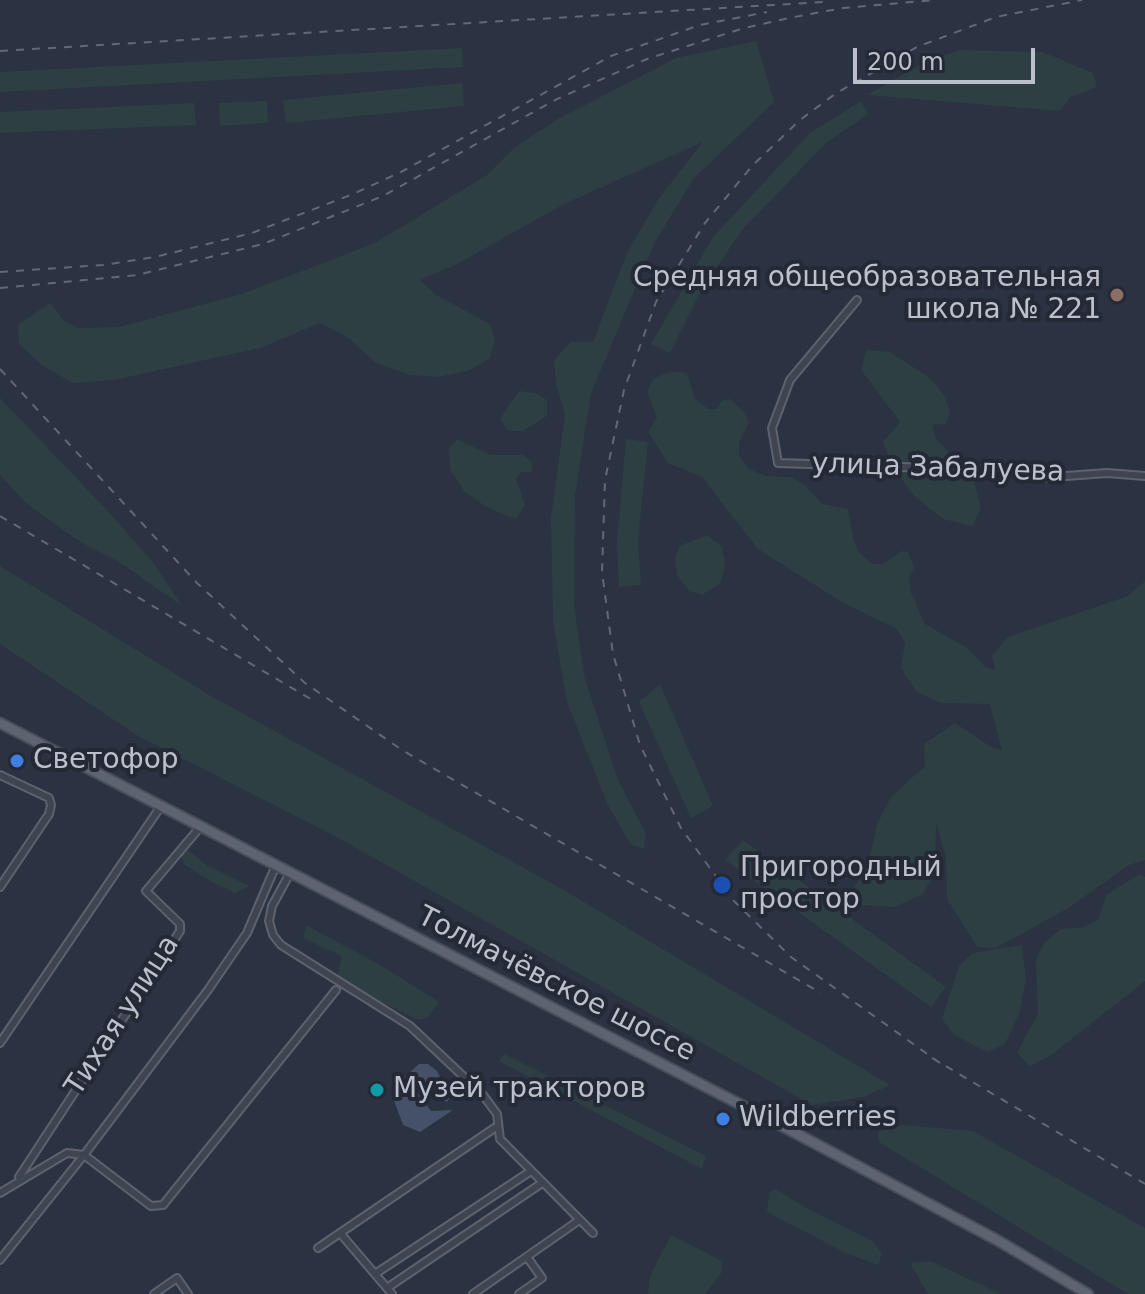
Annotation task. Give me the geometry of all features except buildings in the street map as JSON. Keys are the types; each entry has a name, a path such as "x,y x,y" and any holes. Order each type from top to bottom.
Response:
{"main road":[{"name":"Толмачёвское шоссе","path":"1,725 959,1219 1088,1294"}],"street":[{"name":"улица Забалуева","path":"857,300 790,380 772,428 778,463 1023,471 1039,478 1107,473 1145,476"},
{"path":"0,775 49,798 51,805 49,814 0,887"},
{"path":"0,1043 161,806"},
{"name":"Тихая улица","path":"17,1180 180,931 180,924 146,891 201,826"},
{"path":"0,1260 84,1155 247,933 276,865"},
{"path":"290,873 272,906 269,921 273,935 281,945 410,1026 483,1095 497,1114 496,1127 500,1139 593,1233"},
{"path":"0,1193 17,1180 67,1153 84,1155 146,1202 163,1205 336,990"},
{"path":"318,1248 496,1127"},
{"path":"375,1274 531,1171"},
{"path":"340,1233 390,1291 439,1252 542,1183"},
{"path":"478,1206 487,1219"},
{"path":"473,1294 578,1221"},
{"path":"429,1238 439,1252"},
{"path":"519,1294 542,1278 527,1257"},
{"path":"154,1294 177,1278 188,1294"}],"shaded area":[{"path":"756,41 774,102 693,179 655,242 591,393 575,495 574,605 584,676 618,780 646,834 644,849 631,845 608,805 567,702 553,621 551,518 565,414 556,384 554,360 571,342 593,342 627,253 659,198 703,142 566,203 457,264 420,280 436,295 490,324 495,340 490,358 470,370 439,377 410,375 376,363 347,337 320,323 260,348 114,380 73,383 43,366 19,344 18,325 50,303 63,320 79,328 119,327 242,294 375,243 487,175 515,147 558,119 676,58"},
{"path":"462,48 463,67 0,92 0,72"},
{"path":"959,50 1043,52 1093,73 1097,87 1070,97 1060,111 867,95 920,65"},
{"path":"462,83 464,106 286,123 283,100"},
{"path":"267,101 268,123 220,126 219,103"},
{"path":"861,101 868,114 826,143 742,230 702,289 670,353 651,344 713,237 810,133"},
{"path":"194,103 196,125 0,133 0,112"},
{"path":"866,350 890,352 930,378 945,397 950,412 946,424 933,425 934,436 974,482 981,509 972,526 943,519 912,494 891,463 883,442 900,422 861,370"},
{"path":"671,371 687,373 695,399 708,409 716,409 723,400 730,399 743,411 749,422 739,443 739,456 749,469 765,476 791,477 805,485 822,504 848,509 858,551 872,564 882,564 902,551 908,552 914,567 909,579 911,593 925,624 969,649 986,668 995,669 992,656 1008,637 1128,596 1145,581 1145,860 1129,865 1070,907 995,948 977,947 947,899 946,857 936,822 935,874 922,895 894,907 859,905 853,897 855,886 868,866 877,824 891,797 925,766 924,744 955,723 991,747 1002,750 990,704 940,703 916,691 901,668 905,643 897,629 840,601 758,549 702,477 668,463 648,432 657,417 647,392 653,379"},
{"path":"519,391 535,393 547,400 547,416 523,431 508,431 500,419"},
{"path":"0,398 153,562 182,606 121,563 77,540 25,502 0,475"},
{"path":"457,439 490,455 523,455 532,462 532,472 521,472 516,479 525,505 516,519 488,508 464,491 450,469 449,448"},
{"path":"626,439 648,442 638,539 641,585 619,587 617,541"},
{"path":"708,535 722,547 725,566 720,584 702,595 689,591 677,575 675,559 679,546"},
{"path":"0,566 211,696 562,889 890,1085 864,1097 812,1105 333,835 140,737 0,644"},
{"path":"660,684 713,806 691,818 639,702"},
{"path":"743,840 946,987 931,1007 725,860"},
{"path":"186,849 208,866 249,886 235,893 212,882 185,865 180,854"},
{"path":"1140,874 1145,877 1145,981 1050,1056 1029,1066 1017,1052 1038,1014 1036,959 1044,943 1061,929 1084,927 1098,920 1107,894"},
{"path":"306,925 380,965 439,1002 428,1017 419,1020 360,992 337,978 342,956 303,938"},
{"path":"1022,945 1026,979 1019,1014 1005,1044 987,1052 953,1034 942,1019 959,966 973,953"},
{"path":"504,1054 706,1156 702,1169 499,1061"},
{"path":"902,1125 973,1131 1145,1228 1145,1294 1128,1294 879,1142 878,1132"},
{"path":"776,1189 873,1241 882,1254 878,1265 846,1253 767,1212 769,1192"},
{"path":"671,1235 722,1261 722,1272 705,1294 648,1294 650,1276"},
{"path":"930,1261 1001,1294 928,1294 910,1263"}],"water":[{"path":"419,1064 428,1064 437,1071 450,1097 447,1102 430,1094 423,1099 431,1111 453,1110 420,1132 403,1125 393,1098 401,1080"}],"railway":[{"path":"0,288 137,275 263,244 383,196 555,100 647,59 744,28 794,17 843,8 935,0"},
{"path":"940,1063 791,957 733,900 681,828 640,745 613,654 602,572 605,480 624,390 656,302 705,223 752,166 800,120 835,94 917,47 996,17 1082,0"},
{"path":"0,51 823,2"},
{"path":"0,272 103,265 155,257 252,233 401,172 611,56 700,25 767,12"},
{"path":"0,369 197,583 305,683 402,750 821,993"},
{"path":"0,516 314,701"},
{"path":"932,1058 1145,1184"}],"place":[{"name":"Средняя общеобразовательная школа № 221","path":"1117,295"},
{"name":"Светофор","path":"17,761"},
{"name":"Пригородный простор","path":"722,885"},
{"name":"Музей тракторов","path":"377,1090"},
{"name":"Wildberries","path":"723,1119"}]}
